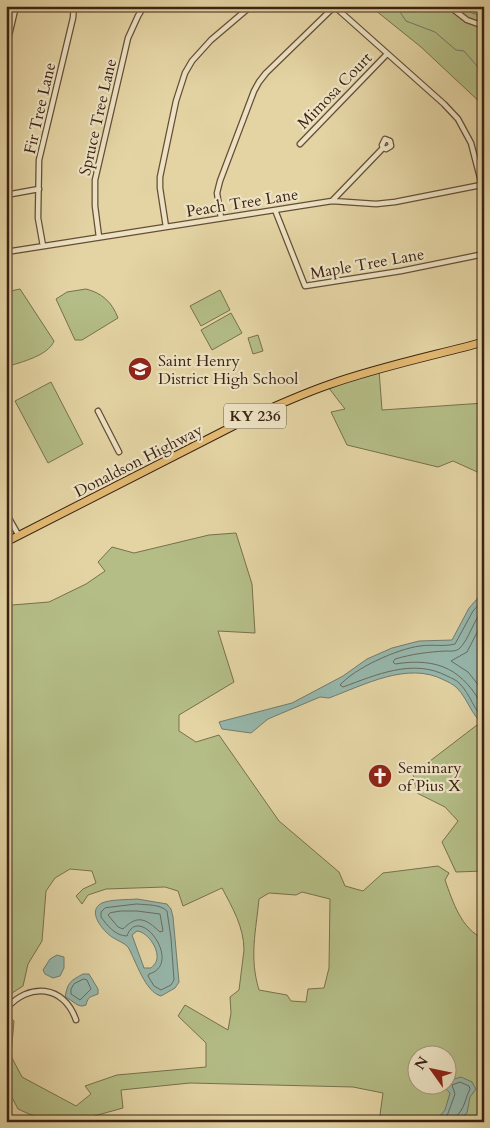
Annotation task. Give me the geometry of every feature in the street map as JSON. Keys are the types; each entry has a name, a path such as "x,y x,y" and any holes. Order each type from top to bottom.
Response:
{"main road":[{"name":"Donaldson Highway","path":"6,542 253,416 355,376 484,342"}],"street":[{"path":"6,48 16,6"},
{"name":"Fir Tree Lane","path":"43,246 38,218 39,160 73,18 74,6"},
{"name":"Spruce Tree Lane","path":"99,237 95,206 95,180 128,38 144,6"},
{"path":"166,227 160,176 176,101 185,73 192,61 210,40 251,6"},
{"path":"221,218 217,193 220,181 254,91 266,72 334,6 444,104 458,119 471,143 484,193"},
{"path":"449,6 467,20 484,26"},
{"name":"Mimosa Court","path":"300,144 387,54"},
{"path":"332,201 383,148"},
{"name":"Peach Tree Lane","path":"6,252 332,201 376,204 395,202 481,185"},
{"path":"6,195 39,189"},
{"name":"Maple Tree Lane","path":"275,210 305,286 401,271 484,254"},
{"path":"98,411 119,452"},
{"path":"6,513 19,536"},
{"path":"6,1009 20,997 30,992 44,990 53,993 71,1008 76,1020"}],"green space":[{"path":"370,6 463,6 472,13 484,16 484,106 421,47"},
{"path":"20,289 54,341 46,351 26,361 6,367 6,292"},
{"path":"86,289 106,299 113,307 118,318 82,340 75,340 56,299 67,292"},
{"path":"220,290 230,310 201,326 190,306"},
{"path":"231,313 242,333 212,350 201,330"},
{"path":"258,335 263,351 253,354 248,338"},
{"path":"379,370 382,410 484,403 484,475 453,461 438,467 347,445 331,412 345,409 328,387"},
{"path":"51,382 83,444 48,463 15,401"},
{"path":"236,533 252,584 255,633 218,631 234,682 179,715 179,731 196,742 219,735 279,821 339,872 345,886 363,891 383,873 438,866 449,873 445,880 459,914 469,929 484,939 484,1122 379,1122 383,1093 353,1087 190,1083 121,1090 123,1108 94,1116 96,1122 38,1122 38,1118 18,1109 6,1086 6,1017 10,1017 14,1021 11,1056 22,1077 76,1106 91,1094 85,1086 117,1075 206,1067 206,1043 178,1016 185,1005 228,1030 231,1013 230,997 239,990 244,950 242,933 222,888 183,906 178,891 165,887 106,889 88,895 82,904 76,896 83,889 96,883 92,871 70,869 55,878 46,891 42,941 28,964 23,986 9,995 6,984 6,600 12,605 49,602 86,584 105,571 98,562 112,547 134,553 209,535","holes":["302,892 330,899 329,968 324,988 308,989 306,1002 291,1001 287,995 259,990 254,966 259,899 269,893 296,895"]},
{"path":"477,725 484,734 484,871 456,872 442,842 458,821 445,807 417,793 413,774"}],"water":[{"path":"484,591 484,725 476,717 461,692 454,685 430,675 416,673 386,677 329,698 320,697 268,719 251,733 222,729 219,722 292,703 343,676 367,659 392,648 419,641 452,640 469,608"},
{"path":"137,899 167,904 171,909 173,917 179,982 175,988 161,996 150,989 128,947 108,934 96,916 97,907 102,903 115,900","holes":["137,931 149,938 157,953 156,962 151,968 144,968 132,935"]},
{"path":"57,955 64,957 64,968 60,976 53,978 45,974 43,970 50,959"},
{"path":"83,974 89,974 98,989 98,994 89,998 86,1005 80,1006 65,997 70,982"},
{"path":"461,1077 472,1082 476,1089 470,1097 467,1113 457,1122 443,1122 440,1116 445,1110 449,1096 458,1096 458,1078"}],"waterway":[{"path":"396,6 406,21 435,32 456,50 464,51 484,74"}],"place":[{"name":"Saint Henry District High School","path":"140,369"},
{"name":"Seminary of Pius X","path":"380,776"}]}
